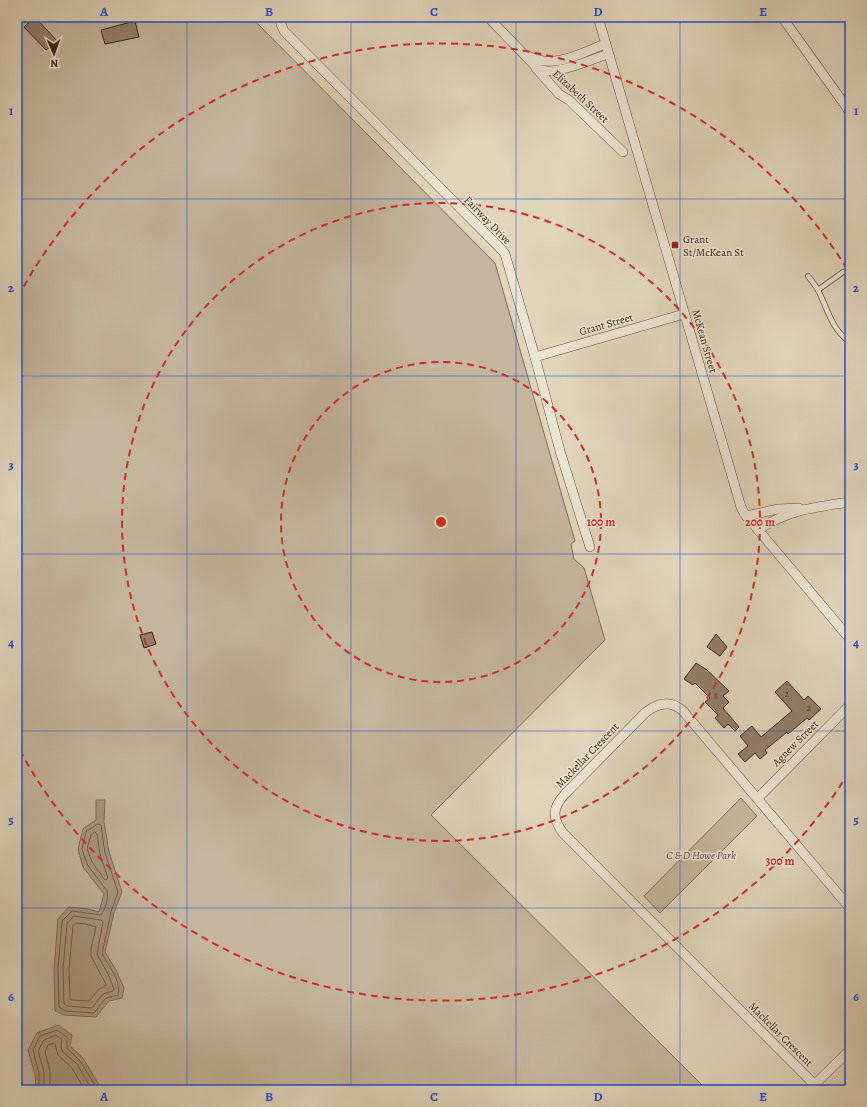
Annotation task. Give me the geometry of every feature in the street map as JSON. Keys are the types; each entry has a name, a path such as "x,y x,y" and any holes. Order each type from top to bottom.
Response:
{"street":[{"name":"Fairway Drive","path":"280,17 284,31 503,251 506,256 560,451 590,547"},
{"name":"Elizabeth Street","path":"488,17 537,68 548,71 562,69 608,54"},
{"name":"McKean Street","path":"598,17 740,507 850,639"},
{"path":"782,17 850,112"},
{"name":"Elizabeth Street","path":"525,54 540,61 558,61 605,44"},
{"name":"Elizabeth Street","path":"525,54 554,90 569,100 623,152"},
{"name":"Grant Street","path":"535,357 684,314"},
{"path":"758,530 780,517 813,508 850,502"},
{"path":"746,516 778,509 813,508"},
{"name":"Mackellar Crescent","path":"814,1088 570,840 559,827 555,817 556,806 564,794 646,712 656,705 664,703 678,706 758,798 850,908"},
{"name":"Agnew Street","path":"758,798 850,706"},
{"path":"814,1088 850,1050"}],"lane":[{"path":"818,290 843,272"},
{"path":"808,276 818,290 836,329 850,342"}],"green space":[{"path":"17,17 251,17 495,263 575,541 571,544 574,559 584,568 605,640 431,815 707,1090 17,1090"},
{"name":"C & D Howe Park","path":"741,798 757,816 660,913 644,896"}],"water":[{"path":"96,800 105,800 104,822 109,852 122,892 114,913 105,952 116,970 124,988 122,998 109,1001 96,1017 64,1015 55,1011 54,969 58,919 69,907 99,912 104,894 83,867 78,849 83,829 96,820"},
{"path":"58,1025 72,1035 70,1046 83,1058 102,1090 36,1090 35,1074 28,1050 37,1033"}],"building":[{"path":"35,17 57,41 46,50 24,27"},
{"path":"135,21 139,37 105,44 101,30"},
{"path":"152,632 156,644 144,648 140,635"},
{"path":"716,634 727,647 720,656 707,647"},
{"path":"696,663 707,670 729,691 723,696 729,702 723,708 739,727 735,731 728,724 724,728 715,718 718,715 705,702 710,698 695,683 693,685 684,679"},
{"path":"787,681 804,700 808,696 821,709 809,720 807,718 788,734 787,732 765,750 767,753 760,759 755,753 745,762 738,754 748,746 740,736 752,726 761,737 792,711 775,692"}],"place":[{"name":"Grant St/McKean St","path":"675,245"}]}
